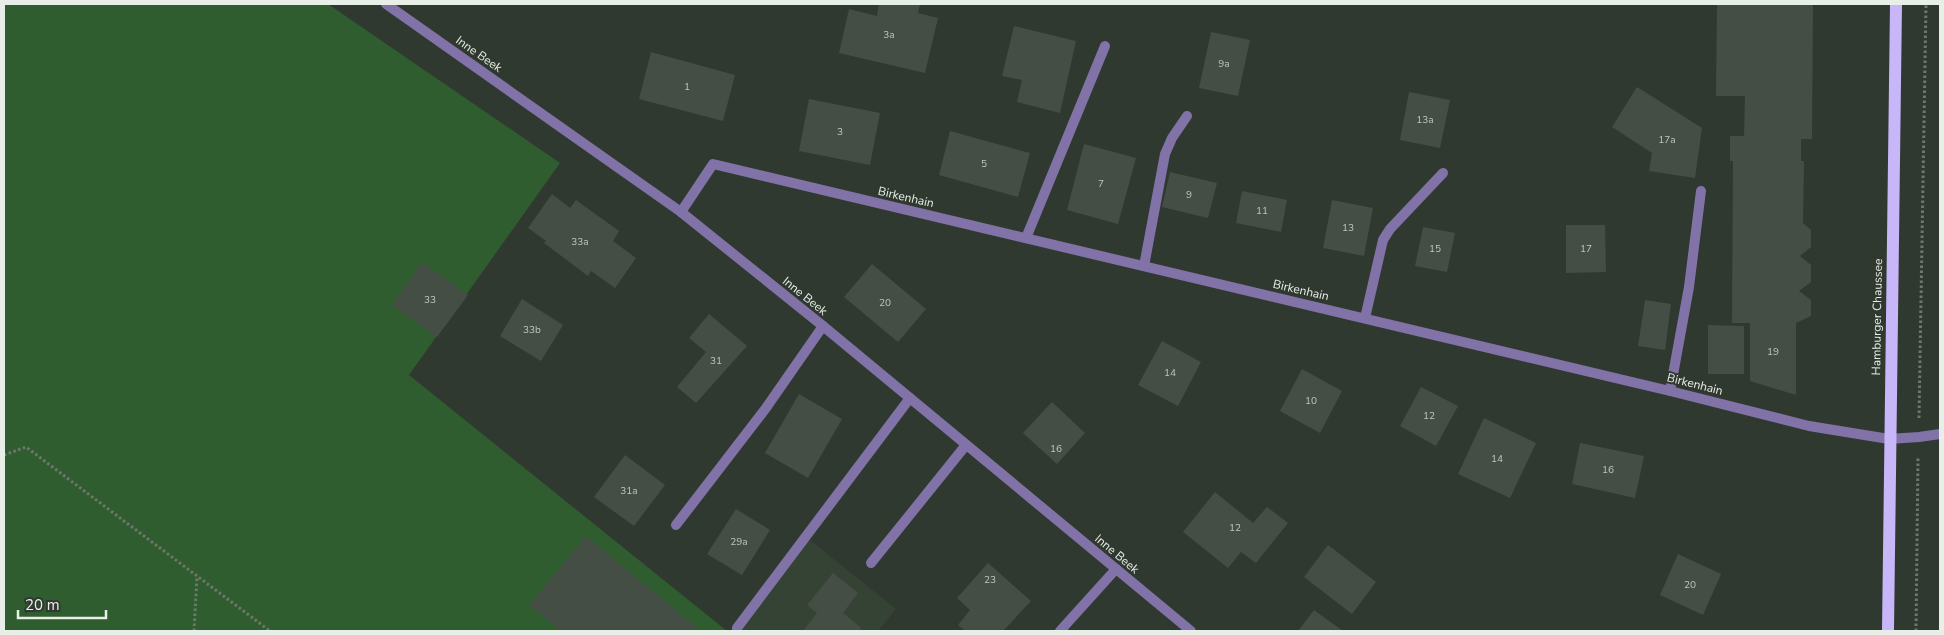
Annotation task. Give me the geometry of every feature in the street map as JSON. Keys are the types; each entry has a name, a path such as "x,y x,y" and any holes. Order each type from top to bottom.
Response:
{"main road":[{"name":"Hamburger Chaussee","path":"1888,631 1896,4"}],"street":[{"name":"Inne Beek","path":"386,4 681,212 910,398 1191,631"},
{"path":"1026,238 1105,46"},
{"path":"1144,266 1165,154 1172,138 1187,116"},
{"name":"Birkenhain","path":"681,212 713,164 1365,318 1809,426 1890,439 1940,434"},
{"path":"1365,318 1384,240 1390,229 1443,173"},
{"path":"1670,391 1689,287 1701,191"},
{"path":"676,525 766,408 822,326"},
{"path":"737,631 737,628 910,398"},
{"path":"871,563 966,445"},
{"path":"1060,631 1116,569"}],"path":[{"path":"1916,631 1926,4"},
{"path":"4,455 26,447 270,631"},
{"path":"194,631 198,576"}],"shaded area":[{"path":"806,537 896,609 878,631 737,631"}],"green space":[{"path":"4,4 328,4 560,163 409,375 727,631 4,631"}],"building":[{"path":"879,4 920,4 918,13 938,18 925,73 839,53 849,9 877,16"},
{"path":"1717,4 1813,4 1812,139 1801,139 1801,161 1804,161 1803,223 1811,230 1811,247 1800,256 1811,265 1811,282 1799,291 1811,300 1811,316 1796,323 1796,395 1750,381 1750,323 1732,323 1733,161 1730,161 1730,136 1744,136 1745,96 1716,96"},
{"path":"1014,26 1076,41 1060,113 1017,102 1022,80 1002,76"},
{"path":"1211,32 1250,40 1238,96 1199,88"},
{"path":"651,52 735,75 723,121 639,99"},
{"path":"1637,87 1702,128 1695,178 1649,171 1652,153 1612,127"},
{"path":"1409,92 1450,100 1440,148 1400,140"},
{"path":"809,99 880,113 870,165 799,151"},
{"path":"950,131 1030,153 1018,197 939,175"},
{"path":"1084,144 1136,158 1118,224 1067,210"},
{"path":"1170,172 1217,183 1208,218 1162,207"},
{"path":"1242,191 1287,200 1281,232 1236,223"},
{"path":"552,194 570,208 576,200 619,231 613,241 636,258 615,288 591,271 588,276 544,243 546,241 528,228"},
{"path":"1332,200 1373,208 1364,256 1323,248"},
{"path":"1566,225 1605,225 1606,272 1566,273"},
{"path":"1423,227 1455,233 1447,272 1415,266"},
{"path":"422,262 468,295 437,337 392,305"},
{"path":"872,264 926,309 898,342 844,297"},
{"path":"522,299 563,325 541,361 500,336"},
{"path":"1645,300 1671,304 1665,350 1638,346"},
{"path":"709,314 747,346 696,403 677,387 706,352 689,338"},
{"path":"1708,325 1744,326 1744,374 1708,374"},
{"path":"1162,341 1201,362 1178,406 1138,385"},
{"path":"1302,369 1342,391 1320,433 1280,411"},
{"path":"1421,387 1458,406 1436,446 1400,426"},
{"path":"799,394 842,419 808,478 765,453"},
{"path":"1052,402 1085,433 1057,464 1023,433"},
{"path":"1484,418 1536,443 1510,498 1458,474"},
{"path":"1580,443 1644,456 1635,498 1572,484"},
{"path":"625,455 665,485 634,526 594,497"},
{"path":"1215,492 1253,523 1267,507 1288,523 1256,563 1241,552 1228,568 1183,532"},
{"path":"736,509 770,530 742,575 707,554"},
{"path":"586,536 696,627 693,631 561,631 529,605"},
{"path":"1328,545 1376,582 1352,614 1304,577"},
{"path":"1678,554 1721,574 1703,615 1660,595"},
{"path":"988,563 1031,601 1003,631 965,631 958,625 970,610 957,598"},
{"path":"833,573 858,593 843,613 861,628 859,631 803,631 817,613 807,605"},
{"path":"1314,610 1343,631 1298,631"}]}
